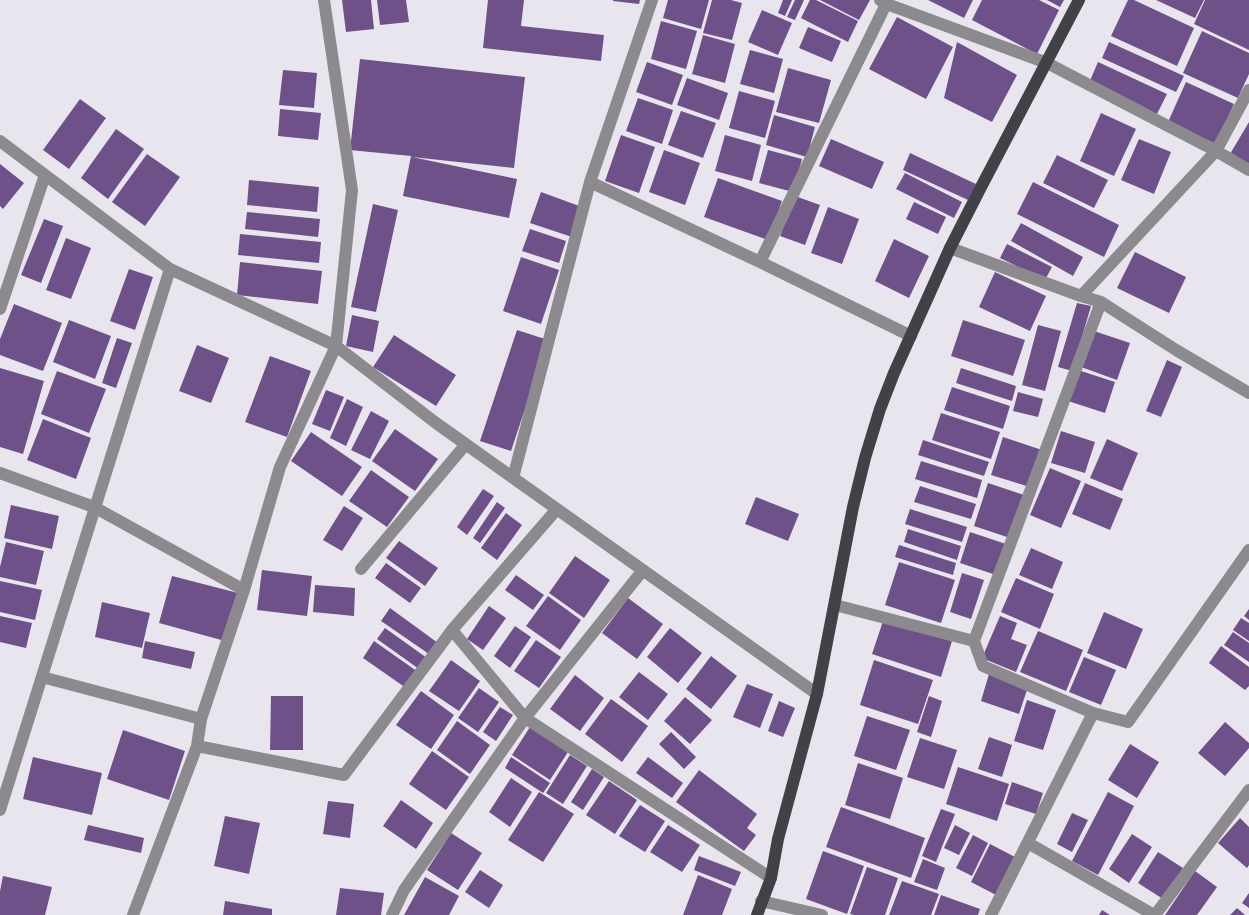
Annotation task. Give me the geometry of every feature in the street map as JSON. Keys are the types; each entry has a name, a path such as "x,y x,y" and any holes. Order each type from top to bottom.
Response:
{"main road":[{"path":"757,915 771,878 778,838 817,694 853,508 865,458 880,409 894,373 950,248 1079,0"}],"street":[{"path":"133,915 197,746 201,719 244,590 280,467 336,346 352,190 324,0"},
{"path":"513,478 590,182 652,0"},
{"path":"760,262 885,1 1047,63 1249,170"},
{"path":"1081,296 1216,151 1249,90"},
{"path":"0,141 170,269 336,346 436,423 817,694"},
{"path":"0,309 45,175"},
{"path":"590,182 911,336"},
{"path":"950,248 1101,302 1176,350 1249,393"},
{"path":"0,810 170,269"},
{"path":"1101,302 974,641 983,666 1093,713 1128,722 1249,550"},
{"path":"361,569 466,444"},
{"path":"0,473 94,507 244,590"},
{"path":"197,746 344,775 452,630 557,509"},
{"path":"392,915 404,890 525,718 643,570"},
{"path":"835,605 974,641"},
{"path":"452,630 525,718 771,878"},
{"path":"42,677 201,719"},
{"path":"991,915 1093,713"},
{"path":"1028,843 1154,915 1249,790"},
{"path":"762,901 822,915"}],"building":[{"path":"342,0 371,0 374,29 346,32"},
{"path":"377,0 406,0 409,22 380,25"},
{"path":"488,0 524,0 521,26 604,35 601,61 483,48"},
{"path":"613,0 640,0 639,4"},
{"path":"668,0 709,0 701,29 663,18"},
{"path":"712,0 731,0 742,3 732,40 703,33"},
{"path":"783,0 792,0 785,16 778,13"},
{"path":"795,0 804,0 795,20 787,17"},
{"path":"810,0 816,0 858,21 848,42 801,18"},
{"path":"820,0 870,0 859,20"},
{"path":"928,0 973,0 964,18"},
{"path":"982,0 1039,0 1059,10 1037,54 972,20"},
{"path":"1047,0 1064,0 1060,7"},
{"path":"1128,0 1134,0 1194,28 1177,66 1111,36"},
{"path":"1156,0 1204,0 1195,18"},
{"path":"1205,0 1249,0 1249,50 1194,24"},
{"path":"762,10 792,23 778,55 748,42"},
{"path":"897,17 953,47 926,99 869,69"},
{"path":"661,21 697,31 686,69 651,59"},
{"path":"808,27 841,41 832,62 799,48"},
{"path":"1202,31 1249,53 1249,74 1238,98 1183,73"},
{"path":"703,35 735,44 725,83 692,74"},
{"path":"957,42 1017,75 992,122 944,98"},
{"path":"1109,42 1184,76 1176,92 1102,58"},
{"path":"750,50 783,59 774,93 740,84"},
{"path":"360,59 525,77 514,168 412,157 517,179 509,218 403,196 411,156 350,150"},
{"path":"647,62 683,75 672,105 636,92"},
{"path":"1098,62 1167,94 1157,114 1089,83"},
{"path":"788,68 831,80 819,123 776,112"},
{"path":"283,70 317,73 314,108 279,105"},
{"path":"687,78 728,93 719,120 677,105"},
{"path":"1186,82 1234,104 1216,144 1168,122"},
{"path":"739,91 775,101 765,138 729,128"},
{"path":"638,98 673,110 662,144 626,131"},
{"path":"80,99 106,118 69,169 43,150"},
{"path":"280,109 321,113 318,140 278,136"},
{"path":"681,111 716,123 703,158 668,145"},
{"path":"1101,113 1136,129 1114,176 1080,161"},
{"path":"774,115 815,127 807,157 766,145"},
{"path":"1249,122 1249,166 1230,154"},
{"path":"116,129 144,149 108,199 81,178"},
{"path":"621,135 655,147 639,193 605,181"},
{"path":"725,135 761,145 752,181 715,171"},
{"path":"831,139 884,162 872,189 819,166"},
{"path":"1139,139 1171,152 1154,194 1121,180"},
{"path":"664,150 700,163 685,205 649,192"},
{"path":"768,150 802,159 793,192 759,183"},
{"path":"910,153 976,184 968,200 903,170"},
{"path":"147,154 180,177 145,226 112,202"},
{"path":"1057,155 1108,180 1094,208 1043,183"},
{"path":"0,164 24,183 3,209 0,206"},
{"path":"905,173 962,202 954,218 896,189"},
{"path":"718,178 782,201 768,240 704,217"},
{"path":"249,180 319,187 317,212 247,205"},
{"path":"1033,182 1119,225 1104,257 1017,214"},
{"path":"541,192 582,207 572,237 530,223"},
{"path":"795,196 820,205 805,245 780,236"},
{"path":"914,202 946,217 938,234 906,219"},
{"path":"373,204 398,210 376,312 351,307"},
{"path":"828,207 859,219 842,264 811,253"},
{"path":"247,212 320,219 318,237 245,229"},
{"path":"44,219 63,226 41,283 21,275"},
{"path":"1021,223 1083,257 1073,276 1011,241"},
{"path":"530,229 566,241 559,263 522,251"},
{"path":"240,234 321,242 319,263 238,255"},
{"path":"66,238 91,248 71,299 46,290"},
{"path":"894,239 929,256 909,298 875,281"},
{"path":"1007,244 1052,267 1045,280 1000,258"},
{"path":"1135,252 1186,277 1169,313 1117,288"},
{"path":"521,257 559,270 541,324 503,311"},
{"path":"240,262 322,271 318,304 237,295"},
{"path":"129,269 153,277 135,330 110,321"},
{"path":"995,272 1046,296 1030,331 979,307"},
{"path":"1077,303 1091,306 1072,371 1058,367"},
{"path":"14,304 62,323 43,371 0,355 0,339"},
{"path":"352,315 379,321 373,352 346,346"},
{"path":"69,320 111,336 95,379 53,362"},
{"path":"963,320 1025,340 1013,376 951,356"},
{"path":"1038,325 1061,331 1045,391 1022,385"},
{"path":"517,330 548,340 511,451 480,441"},
{"path":"1094,331 1130,343 1117,380 1081,367"},
{"path":"394,335 456,375 436,406 373,367"},
{"path":"117,338 132,343 116,388 102,383"},
{"path":"197,345 229,358 211,403 179,391"},
{"path":"270,356 311,371 287,437 245,422"},
{"path":"1167,360 1182,367 1161,417 1146,411"},
{"path":"0,368 44,381 23,454 0,447"},
{"path":"961,368 1016,386 1012,401 956,383"},
{"path":"1078,370 1115,382 1105,413 1068,401"},
{"path":"57,371 106,389 89,433 41,414"},
{"path":"952,387 1010,406 1003,429 944,410"},
{"path":"326,390 344,397 330,431 312,424"},
{"path":"1018,392 1043,399 1038,417 1013,411"},
{"path":"347,399 363,407 346,446 330,438"},
{"path":"371,411 389,421 370,459 351,450"},
{"path":"941,413 1000,432 991,459 932,440"},
{"path":"43,419 91,438 76,479 27,460"},
{"path":"395,429 438,459 415,491 372,461"},
{"path":"1061,431 1095,442 1085,473 1051,463"},
{"path":"311,432 362,467 342,496 291,461"},
{"path":"1003,437 1042,450 1030,487 991,475"},
{"path":"1107,439 1138,453 1122,491 1090,478"},
{"path":"923,440 989,462 984,476 918,455"},
{"path":"921,461 982,480 977,498 915,479"},
{"path":"1050,468 1081,481 1061,528 1030,515"},
{"path":"371,470 409,497 387,527 349,501"},
{"path":"988,483 1024,495 1010,538 974,526"},
{"path":"1085,483 1123,499 1110,530 1072,514"},
{"path":"920,486 976,504 971,519 914,502"},
{"path":"483,489 494,496 467,535 457,527"},
{"path":"756,497 799,514 788,541 745,524"},
{"path":"497,502 505,508 480,543 473,538"},
{"path":"11,505 59,516 52,549 4,538"},
{"path":"344,506 363,518 342,551 323,540"},
{"path":"910,509 967,527 962,542 905,524"},
{"path":"506,513 522,525 497,560 481,548"},
{"path":"908,529 961,546 957,560 904,542"},
{"path":"970,532 1006,544 996,575 960,563"},
{"path":"399,541 438,568 425,586 386,558"},
{"path":"6,542 44,551 36,585 0,577 0,567"},
{"path":"899,545 956,563 953,575 895,557"},
{"path":"1031,548 1063,562 1052,589 1019,575"},
{"path":"575,556 610,580 584,618 549,593"},
{"path":"899,562 955,580 941,623 885,605"},
{"path":"386,563 421,588 410,603 375,578"},
{"path":"262,570 312,576 307,616 257,610"},
{"path":"962,573 984,580 971,619 950,612"},
{"path":"516,575 544,595 533,610 505,590"},
{"path":"172,576 238,593 225,641 159,623"},
{"path":"1016,578 1054,594 1040,629 1001,612"},
{"path":"0,581 42,590 35,620 0,612"},
{"path":"315,585 355,588 354,616 313,612"},
{"path":"548,596 581,620 560,650 526,626"},
{"path":"628,598 663,624 637,659 602,633"},
{"path":"102,602 150,613 142,648 95,637"},
{"path":"489,606 506,618 483,650 467,639"},
{"path":"390,608 438,643 429,654 381,621"},
{"path":"1249,609 1249,620 1244,616"},
{"path":"1104,612 1143,629 1126,669 1087,653"},
{"path":"0,616 32,623 26,648 0,642"},
{"path":"1000,616 1017,623 1011,639 1027,645 1016,672 982,658"},
{"path":"884,618 952,641 941,677 872,654"},
{"path":"1241,618 1249,623 1249,641 1233,630"},
{"path":"515,626 531,637 510,668 494,656"},
{"path":"385,628 427,658 419,669 377,639"},
{"path":"670,628 702,653 678,683 647,657"},
{"path":"1038,631 1083,650 1066,691 1020,672"},
{"path":"1233,632 1249,643 1249,662 1224,645"},
{"path":"536,640 561,657 539,688 514,671"},
{"path":"145,641 195,652 191,669 142,658"},
{"path":"374,641 418,672 406,688 363,658"},
{"path":"1221,646 1249,667 1249,686 1245,690 1209,663"},
{"path":"711,656 737,676 711,709 686,689"},
{"path":"1084,657 1116,670 1101,705 1069,692"},
{"path":"451,660 480,681 459,711 429,691"},
{"path":"874,660 933,680 918,724 860,705"},
{"path":"639,672 668,694 648,720 619,697"},
{"path":"989,674 1028,687 1019,714 981,701"},
{"path":"575,675 604,698 580,731 550,709"},
{"path":"747,684 773,694 760,728 733,717"},
{"path":"479,688 499,702 478,732 458,718"},
{"path":"421,691 454,715 431,749 396,725"},
{"path":"271,696 303,696 303,750 270,750"},
{"path":"929,696 942,701 931,737 917,732"},
{"path":"685,697 712,720 690,744 664,721"},
{"path":"611,699 648,726 622,762 585,734"},
{"path":"1027,700 1056,710 1043,750 1014,741"},
{"path":"779,701 795,708 783,737 768,731"},
{"path":"500,707 513,715 496,741 483,732"},
{"path":"867,716 910,730 896,770 854,756"},
{"path":"457,721 490,745 470,774 437,750"},
{"path":"1225,722 1249,743 1249,748 1225,776 1198,753"},
{"path":"530,727 568,752 550,780 512,755"},
{"path":"123,730 185,751 169,800 107,779"},
{"path":"671,732 696,757 684,769 659,744"},
{"path":"989,737 1012,745 1002,777 978,769"},
{"path":"920,738 957,750 944,789 907,777"},
{"path":"1130,744 1159,762 1137,798 1108,780"},
{"path":"432,751 469,777 446,810 409,784"},
{"path":"570,755 587,766 563,804 546,793"},
{"path":"33,757 102,773 92,815 23,799"},
{"path":"511,757 550,783 543,793 505,768"},
{"path":"648,757 683,783 672,798 636,773"},
{"path":"858,763 903,778 890,819 845,805"},
{"path":"958,767 1009,784 997,821 946,804"},
{"path":"592,769 604,777 583,810 571,802"},
{"path":"699,770 757,814 747,828 756,835 744,851 676,802"},
{"path":"511,778 532,792 510,827 489,812"},
{"path":"609,781 637,800 615,834 586,815"},
{"path":"1012,782 1043,793 1036,814 1005,804"},
{"path":"539,792 574,814 543,862 508,840"},
{"path":"1108,792 1134,806 1098,875 1072,861"},
{"path":"401,800 433,823 416,849 383,826"},
{"path":"328,801 354,804 350,838 323,834"},
{"path":"640,805 665,821 645,852 619,836"},
{"path":"841,807 925,838 911,878 826,847"},
{"path":"941,809 955,814 936,862 922,856"},
{"path":"1072,813 1088,820 1072,852 1057,844"},
{"path":"225,816 260,823 249,874 214,866"},
{"path":"1240,818 1249,827 1249,865 1247,868 1218,843"},
{"path":"88,825 144,838 141,853 84,840"},
{"path":"668,825 700,845 682,872 650,852"},
{"path":"955,825 970,833 959,855 944,848"},
{"path":"451,833 482,853 458,890 427,870"},
{"path":"1132,834 1152,847 1129,883 1109,869"},
{"path":"973,835 988,843 972,876 956,868"},
{"path":"990,844 1015,857 996,895 971,882"},
{"path":"823,851 864,866 847,914 806,899"},
{"path":"1158,852 1183,868 1163,899 1138,883"},
{"path":"699,856 741,872 735,886 694,870"},
{"path":"923,859 945,868 937,890 914,882"},
{"path":"867,867 898,878 885,915 850,914"},
{"path":"480,870 503,885 489,908 465,892"},
{"path":"1195,871 1217,887 1197,915 1165,915"},
{"path":"698,875 732,889 722,915 683,915"},
{"path":"3,876 52,887 45,915 0,915 0,891"},
{"path":"425,877 459,896 449,915 404,915"},
{"path":"902,881 939,894 931,915 889,915"},
{"path":"340,888 384,893 381,915 336,915"},
{"path":"1249,893 1249,908 1242,903"},
{"path":"941,895 980,909 978,915 934,915"},
{"path":"225,901 272,909 272,915 223,915"},
{"path":"1237,908 1245,915 1230,915"},
{"path":"1102,910 1110,915 1099,915"}]}
